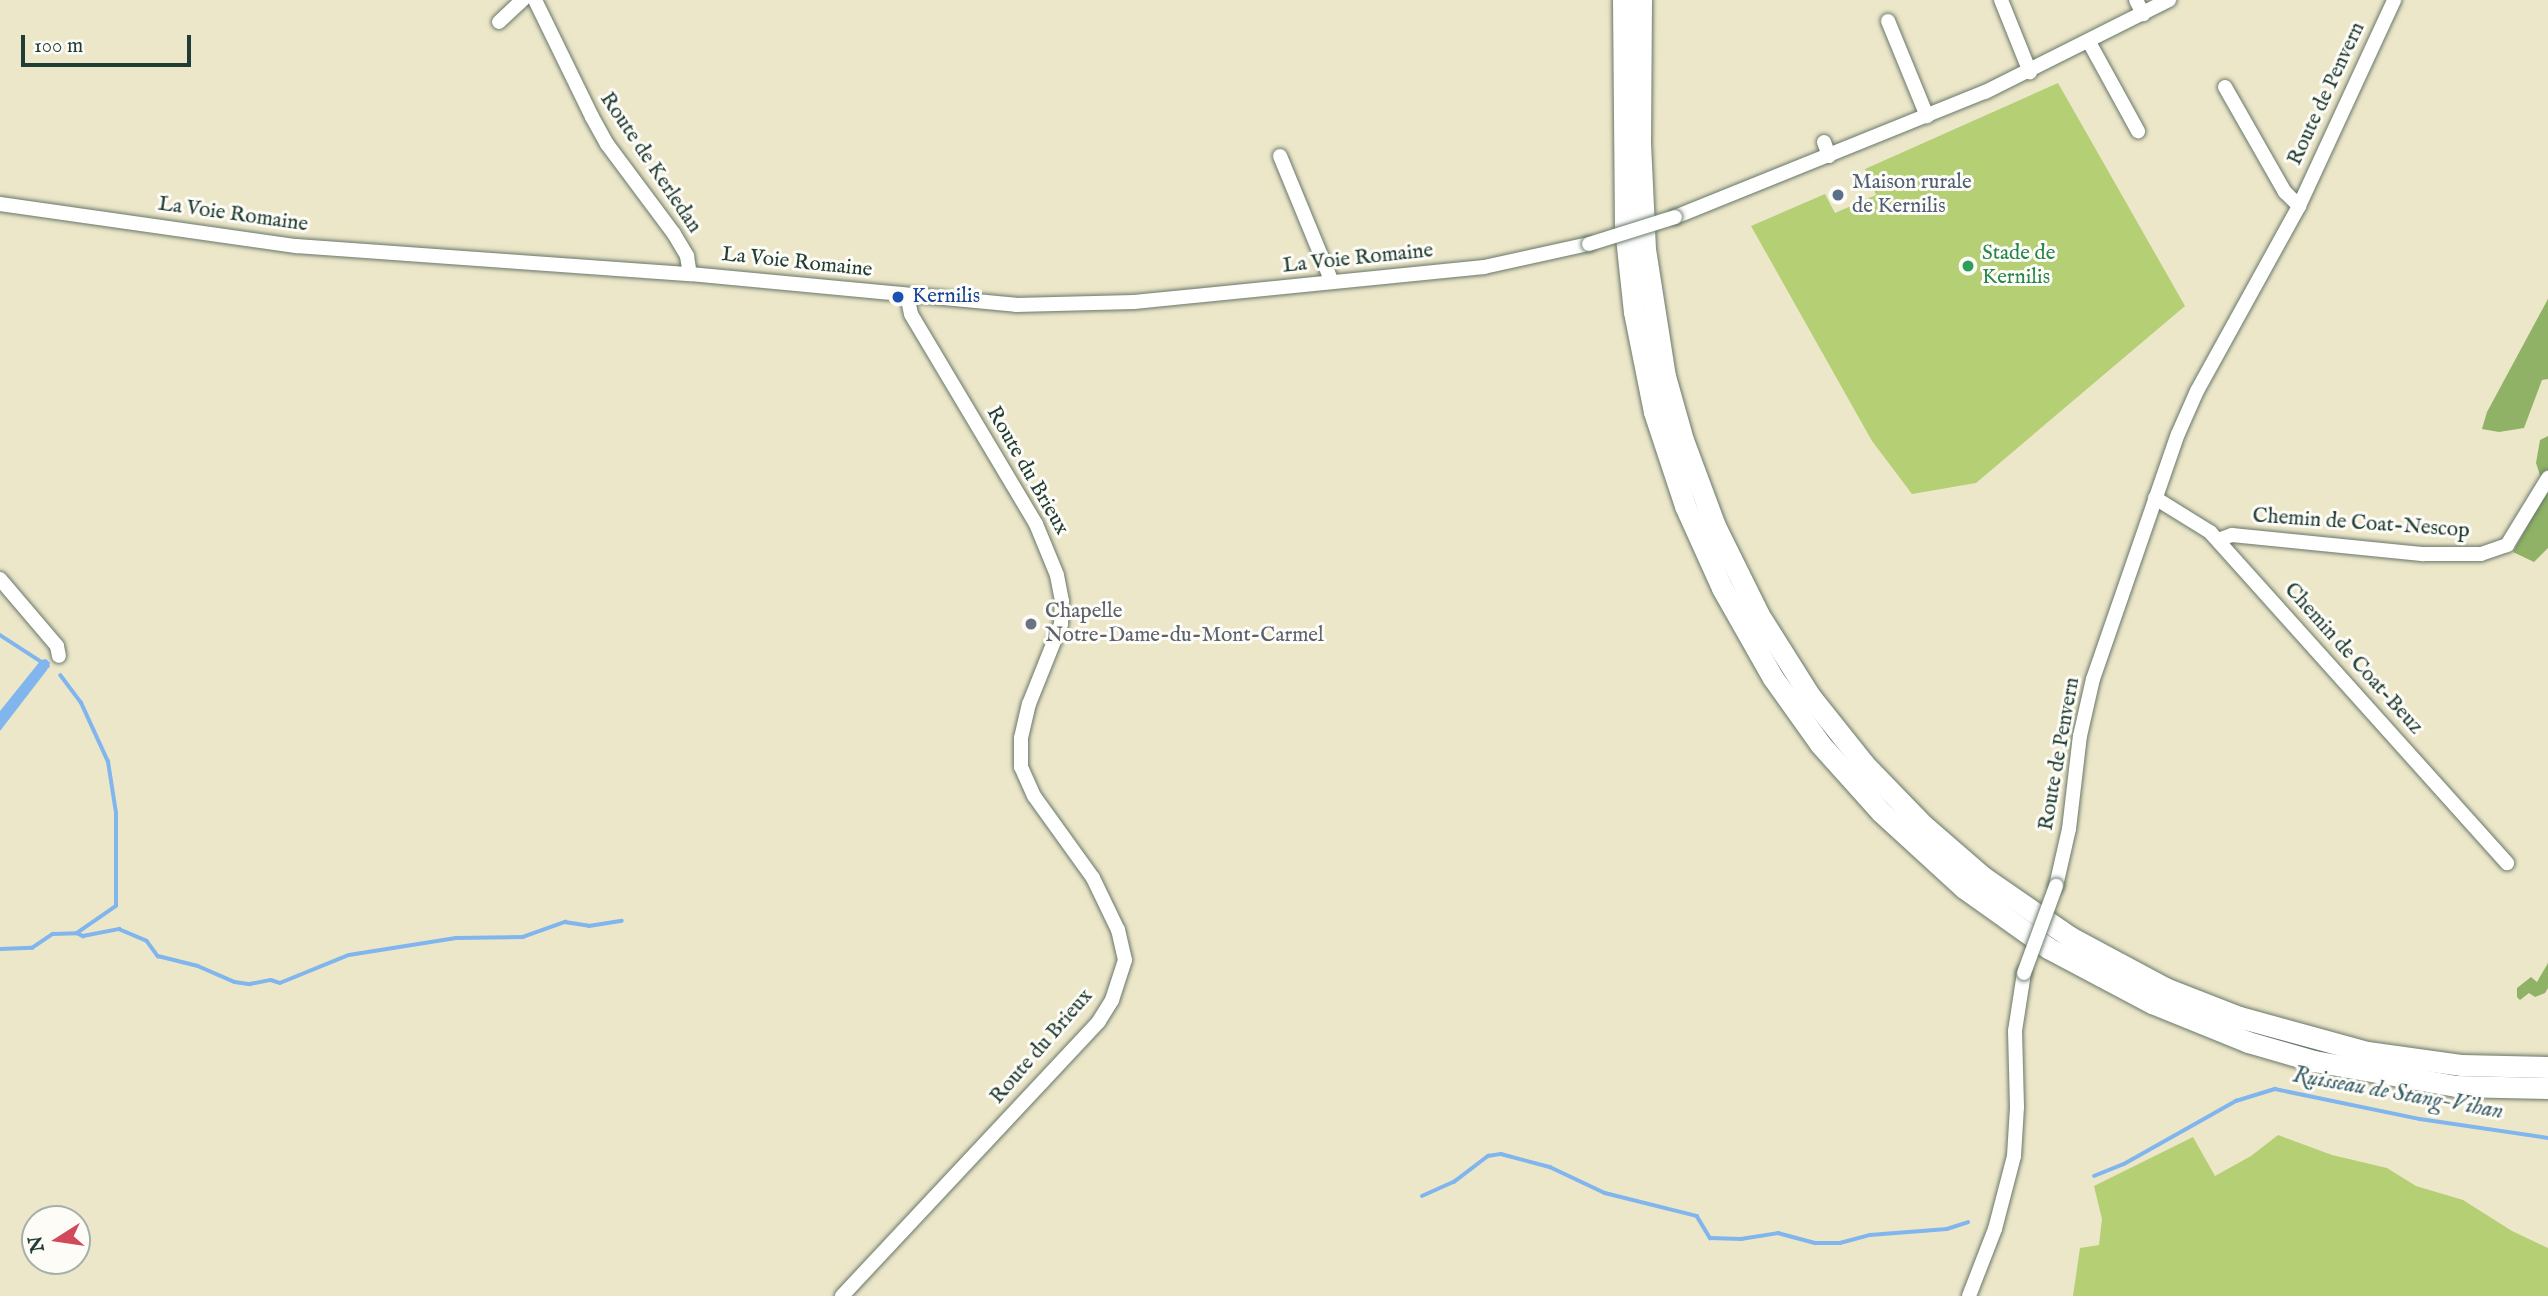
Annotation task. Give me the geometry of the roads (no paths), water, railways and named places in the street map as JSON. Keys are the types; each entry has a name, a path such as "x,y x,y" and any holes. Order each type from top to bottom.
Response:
{"highway":[{"path":"1623,0 1625,228 1634,312 1654,412 1685,506 1722,588 1773,678 1820,744 1881,812 1964,888 2048,948 2152,1003 2248,1042 2314,1062 2456,1086 2548,1088"},
{"path":"1641,0 1640,143 1645,249 1653,312 1672,404 1689,461 1715,526 1759,615 1810,696 1855,753 1923,825 1983,877 2070,937 2165,988 2262,1024 2367,1052 2462,1065 2548,1068"}],"street":[{"path":"499,22 523,0"},
{"name":"Route de Kerledan","path":"535,0 607,144 674,234 687,256 690,274"},
{"path":"2001,0 2030,72"},
{"path":"2136,0 2143,15"},
{"path":"1888,21 1927,116 2030,72 2169,0"},
{"name":"Route de Penvern","path":"1969,1296 1998,1220 2014,1156 2017,1107 2015,1031 2024,973 2056,886 2069,828 2086,706 2105,642 2178,433 2197,391 2298,206 2394,0"},
{"path":"2089,42 2138,131"},
{"name":"Route de Penvern","path":"2224,87 2285,192 2298,206"},
{"name":"La Voie Romaine","path":"0,204 296,246 690,274 999,304 1080,306 1504,264 1589,244 1675,217 1826,149 1927,116"},
{"path":"1280,156 1332,282"},
{"name":"Route du Brieux","path":"842,1296 1099,1021 1112,1000 1125,960 1118,930 1093,878 1034,796 1021,766 1021,738 1027,712 1061,624 1062,601 1057,575 1037,524 911,314 907,295"},
{"name":"Chemin de Coat-Nescop","path":"2218,540 2232,536 2424,554 2481,554 2507,545 2548,478"},
{"name":"Chemin de Coat-Beuz","path":"2155,498 2200,524 2218,540 2507,863"},
{"path":"0,579 57,646 59,656"}],"water":[{"path":"46,659 50,663 47,670 0,731 0,711 41,660"}],"waterway":[{"path":"0,635 48,666"},
{"path":"0,949 32,948 53,934 77,933 116,906 116,813 108,762 81,703 61,676"},
{"path":"77,933 83,936 119,929 147,941 158,956 198,966 235,982 250,984 271,980 280,983 349,955 456,938 523,937 565,922 589,926 622,921"},
{"name":"Ruisseau de Stang-Vihan","path":"2094,1176 2124,1164 2236,1101 2275,1089 2420,1119 2548,1138"},
{"name":"Ruisseau de Stang-Vihan","path":"1422,1196 1454,1182 1488,1156 1501,1154 1550,1167 1605,1193 1697,1216 1710,1238 1741,1239 1778,1233 1816,1243 1840,1243 1870,1235 1947,1229 1968,1222"}],"place":[{"name":"Maison rurale de Kernilis","path":"1838,195"},
{"name":"Stade de Kernilis","path":"1968,266"},
{"name":"Kernilis","path":"898,297"},
{"name":"Chapelle Notre-Dame-du-Mont-Carmel","path":"1031,624"}]}
